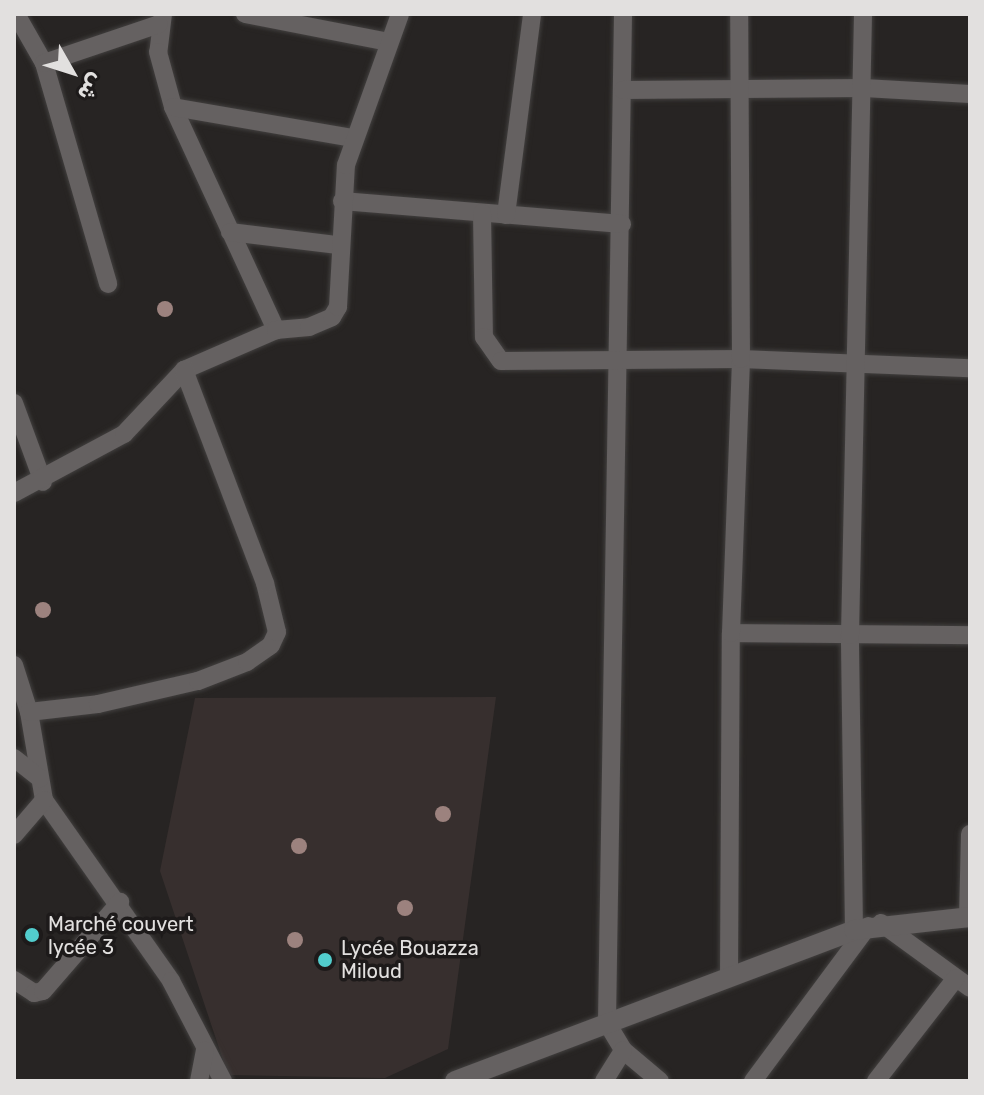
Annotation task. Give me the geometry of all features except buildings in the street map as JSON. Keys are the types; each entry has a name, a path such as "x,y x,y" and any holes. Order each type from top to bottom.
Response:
{"street":[{"path":"16,14 44,63 108,284"},
{"path":"245,14 389,42"},
{"path":"14,493 43,482 124,434 184,370 276,330 309,327 332,317 338,307 338,245 353,138 400,14"},
{"path":"506,215 532,14"},
{"path":"623,14 607,1023 623,1050 660,1081"},
{"path":"729,977 731,633 741,359 742,87 739,14"},
{"path":"753,1081 868,926 850,635 864,88 863,14"},
{"path":"44,63 161,19 161,72 173,107 276,330"},
{"path":"623,90 864,88 970,94"},
{"path":"173,107 353,138"},
{"path":"342,201 622,224"},
{"path":"482,213 484,337 489,351 501,361 518,364 741,359 970,368"},
{"path":"230,232 338,245"},
{"path":"29,712 98,704 198,681 247,662 271,645 277,632 265,583 184,370"},
{"path":"14,403 43,482"},
{"path":"731,633 970,635"},
{"path":"14,665 29,712 44,800 120,902 171,981 223,1081"},
{"path":"14,758 40,778"},
{"path":"14,835 44,800"},
{"path":"455,1081 868,926 969,917 970,834"},
{"path":"14,980 34,993 43,991 120,902"},
{"path":"868,926 963,983 876,1081"},
{"path":"604,1081 623,1050"},
{"path":"199,1081 205,1051"}],"shaded area":[{"name":"Lycée Bouazza Miloud","path":"496,697 448,1049 385,1078 228,1075 160,871 195,698"}],"place":[{"name":"Marché couvert lycée 3","path":"32,935"},
{"name":"Lycée Bouazza Miloud","path":"325,960"}]}
